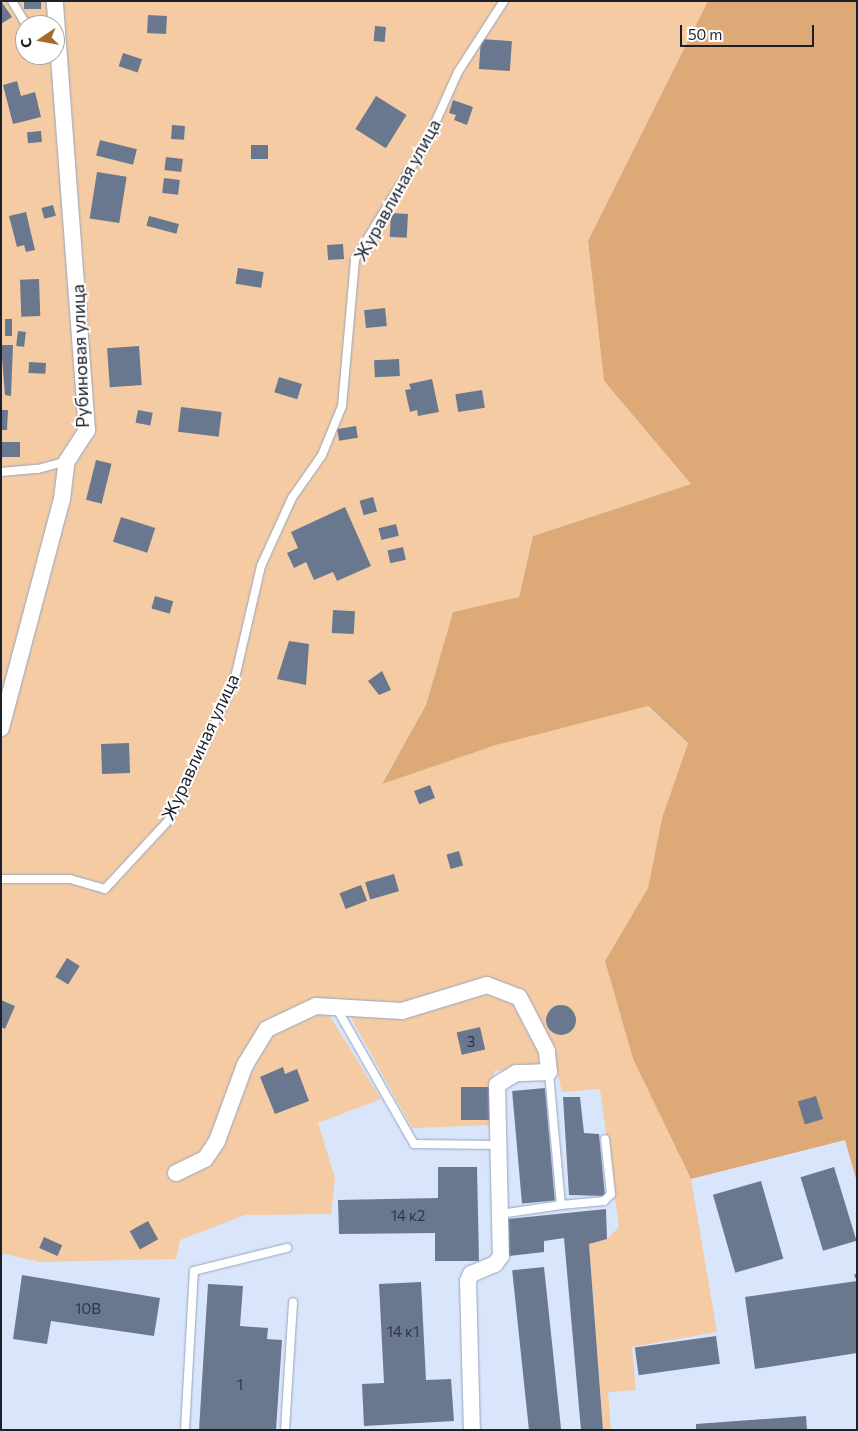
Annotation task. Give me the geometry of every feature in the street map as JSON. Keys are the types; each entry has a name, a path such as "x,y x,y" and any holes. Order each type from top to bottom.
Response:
{"street":[{"name":"Рубиновая улица","path":"55,1 55,15"},
{"name":"Рубиновая улица","path":"1,728 62,499 67,460 87,430 80,306 58,65"},
{"path":"176,1173 205,1159 217,1141 245,1065 267,1029 316,1006 335,1005 402,1011 487,985 519,997 547,1051 549,1072 516,1073 497,1085 501,1256 495,1264 471,1274 468,1280 472,1430"}],"lane":[{"path":"12,1 20,15"},
{"name":"Журавлиная улица","path":"1,879 70,879 105,889 169,820 234,682 261,566 292,498 322,455 342,406 355,259 427,142 458,72 504,1"},
{"path":"1,472 38,469 67,460"},
{"path":"335,1005 414,1144 497,1145"},
{"path":"549,1072 561,1206"},
{"path":"500,1214 604,1201 611,1194 605,1139"},
{"path":"186,1430 194,1271 287,1248"},
{"path":"285,1430 293,1302"}],"shaded area":[{"path":"1,1 708,1 588,241 604,381 691,484 533,536 519,597 453,612 426,705 382,783 496,745 647,706 688,743 662,818 648,888 605,961 633,1059 691,1179 717,1332 632,1347 636,1390 608,1392 611,1430 603,1430 589,1244 607,1239 619,1227 600,1089 562,1092 552,1048 501,983 404,1005 330,998 328,1013 381,1099 318,1123 335,1178 331,1214 245,1215 180,1240 176,1259 40,1262 1,1253"},
{"path":"708,1 857,1 857,1182 845,1140 691,1179 633,1059 605,961 648,888 662,818 688,743 648,706 496,745 382,784 426,705 453,612 519,597 533,536 691,484 604,381 588,241"},
{"path":"485,992 517,1004 542,1059 538,1066 494,1071 494,1125 412,1128 349,1014"}],"building":[{"path":"1,1 12,17 1,24"},
{"path":"24,1 41,1 41,9 24,9"},
{"path":"148,15 167,16 166,34 147,33"},
{"path":"375,26 386,27 385,42 374,41"},
{"path":"481,39 512,41 510,71 479,69"},
{"path":"123,53 142,59 138,72 119,66"},
{"path":"17,81 21,96 35,92 41,117 13,124 3,85"},
{"path":"376,96 407,115 386,148 355,129"},
{"path":"453,100 473,107 467,125 454,120 456,115 449,113"},
{"path":"172,125 185,126 184,140 171,139"},
{"path":"41,131 42,142 28,143 27,132"},
{"path":"100,140 137,149 133,165 96,156"},
{"path":"251,145 268,145 268,159 251,159"},
{"path":"166,157 183,159 181,172 164,170"},
{"path":"97,172 127,177 119,223 90,218"},
{"path":"164,178 180,180 178,195 162,193"},
{"path":"53,205 56,216 44,219 41,208"},
{"path":"26,212 35,250 26,252 24,245 17,247 9,216"},
{"path":"391,213 408,214 407,238 390,237"},
{"path":"149,216 179,224 176,234 146,226"},
{"path":"343,244 344,259 328,260 327,245"},
{"path":"238,268 264,272 261,288 235,284"},
{"path":"39,279 40,316 21,317 20,280"},
{"path":"385,308 387,326 366,328 364,310"},
{"path":"5,319 12,319 12,336 5,336"},
{"path":"18,331 26,332 24,347 16,346"},
{"path":"1,345 13,345 11,396 5,395"},
{"path":"139,346 142,385 110,387 107,348"},
{"path":"399,359 400,376 375,377 374,360"},
{"path":"29,362 46,363 45,374 28,373"},
{"path":"279,377 302,384 297,399 274,392"},
{"path":"432,379 439,412 418,416 417,410 410,412 405,390 411,389 409,384"},
{"path":"482,390 485,408 458,412 455,394"},
{"path":"181,407 222,412 219,437 178,432"},
{"path":"1,410 8,410 7,430 1,430"},
{"path":"138,410 153,413 150,426 136,423"},
{"path":"356,426 358,438 339,441 337,429"},
{"path":"1,442 20,442 20,457 1,457"},
{"path":"96,460 112,464 102,504 86,500"},
{"path":"373,497 377,511 364,515 360,501"},
{"path":"345,507 371,566 337,581 333,572 314,580 306,562 294,568 287,553 298,548 291,532"},
{"path":"121,517 155,528 147,553 113,542"},
{"path":"396,524 399,536 381,540 379,528"},
{"path":"403,547 406,560 390,563 387,551"},
{"path":"155,596 173,601 170,614 151,608"},
{"path":"333,610 355,611 354,634 332,633"},
{"path":"289,641 309,644 306,685 277,679"},
{"path":"382,671 391,690 379,695 368,681"},
{"path":"129,743 130,773 102,774 101,744"},
{"path":"430,785 435,798 419,804 414,791"},
{"path":"459,851 463,865 451,869 447,855"},
{"path":"394,874 399,891 370,900 365,882"},
{"path":"361,885 367,901 346,909 340,893"},
{"path":"67,958 80,966 68,985 55,977"},
{"path":"1,1000 15,1006 5,1029 1,1027"},
{"path":"561,1005 567,1006 575,1014 575,1026 567,1034 561,1035 555,1034 547,1026 546,1020 547,1014 555,1006"},
{"path":"480,1027 485,1049 462,1055 457,1032"},
{"path":"283,1067 285,1074 297,1069 309,1101 275,1114 260,1077"},
{"path":"461,1087 490,1087 490,1120 461,1120"},
{"path":"545,1088 555,1201 522,1203 512,1091"},
{"path":"816,1096 823,1119 805,1125 798,1102"},
{"path":"563,1097 580,1097 584,1133 599,1134 605,1196 569,1195"},
{"path":"438,1167 477,1167 479,1261 435,1261 435,1233 339,1234 338,1200 438,1198"},
{"path":"834,1167 857,1241 823,1251 801,1177"},
{"path":"761,1181 783,1259 735,1273 713,1195"},
{"path":"606,1209 607,1239 589,1244 603,1430 581,1430 564,1238 544,1241 544,1252 509,1256 508,1219"},
{"path":"148,1221 158,1239 140,1250 130,1231"},
{"path":"44,1237 62,1245 57,1256 39,1248"},
{"path":"544,1267 561,1430 529,1430 512,1270"},
{"path":"22,1275 160,1298 154,1336 51,1321 47,1344 13,1339"},
{"path":"857,1281 857,1353 755,1369 745,1297"},
{"path":"421,1282 426,1380 451,1379 454,1421 364,1426 362,1384 384,1383 379,1284"},
{"path":"208,1284 243,1286 240,1326 268,1328 267,1339 282,1340 276,1430 199,1430"},
{"path":"716,1336 720,1364 639,1375 635,1347"},
{"path":"806,1416 807,1430 696,1430 696,1424"}]}
